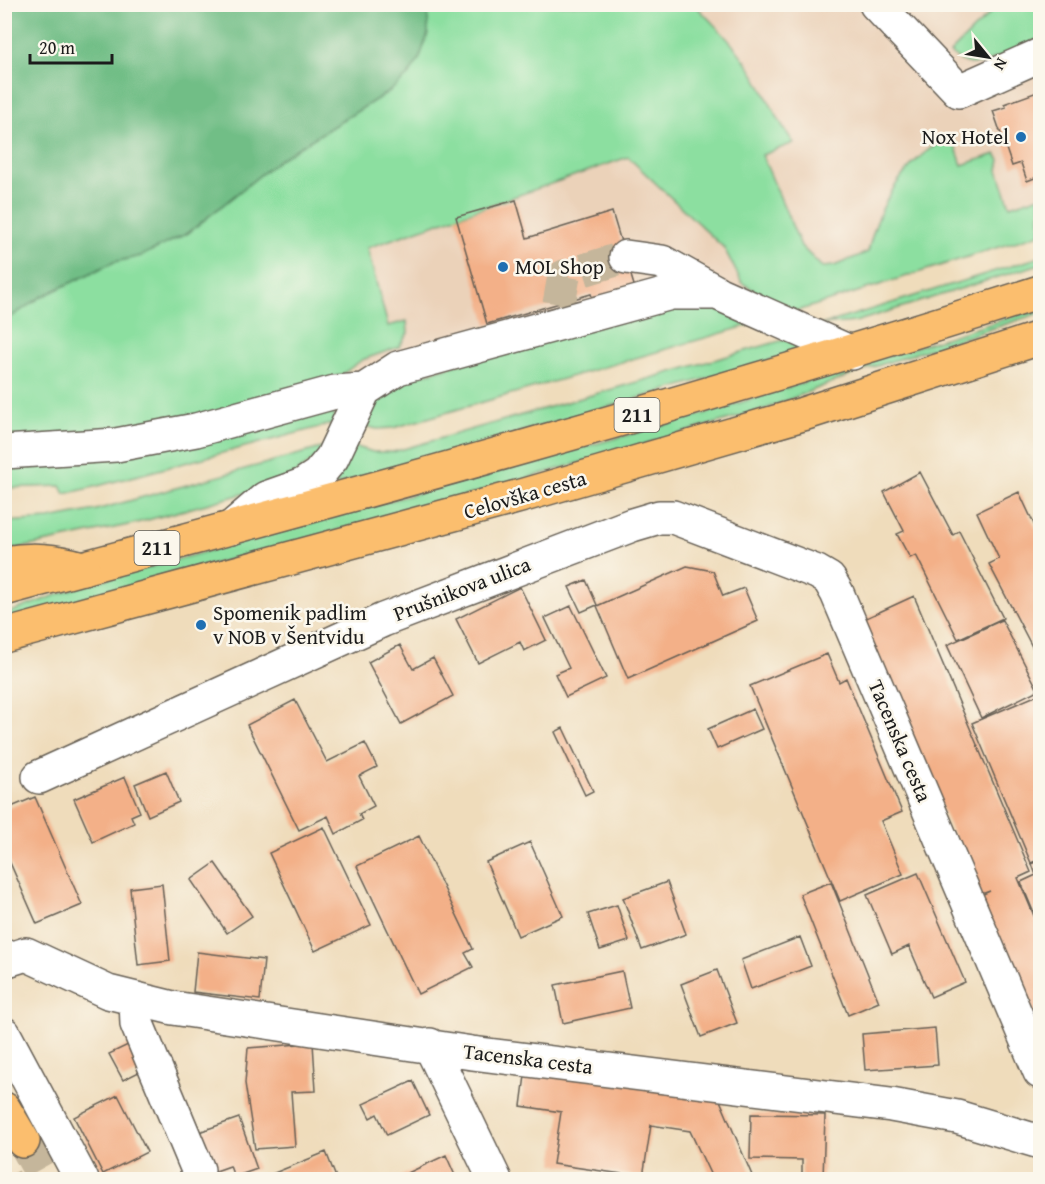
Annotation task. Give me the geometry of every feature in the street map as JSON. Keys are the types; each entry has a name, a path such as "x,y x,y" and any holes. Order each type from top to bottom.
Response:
{"main road":[{"name":"211","path":"4,589 484,460 852,353 1041,292"},
{"name":"Celovška cesta","path":"4,636 524,495 802,414 1041,338"},
{"path":"4,563 27,559 54,560 83,568"},
{"path":"4,1109 23,1141"}],"street":[{"path":"876,4 959,91 1041,55"},
{"path":"626,257 633,256 662,262 717,293 852,353"},
{"path":"4,452 127,443 196,430 335,392 364,390 399,368 554,316 670,293 717,293"},
{"path":"231,528 266,498 303,484 318,475 332,458 364,390"},
{"name":"Prušnikova ulica","path":"39,777 140,733 383,620 659,517"},
{"name":"Tacenska cesta","path":"659,517 683,519 817,572 829,579 837,593 1041,1072"},
{"name":"Tacenska cesta","path":"14,957 136,1001 472,1053 891,1105 957,1117 1041,1142"},
{"path":"136,1001 138,1024 198,1170"},
{"path":"4,1034 82,1179"},
{"path":"430,1045 495,1179"}],"shaded area":[{"path":"695,5 1040,5 1040,234 832,302 801,246 762,154 794,143 776,118 756,79 729,39"},
{"path":"628,157 724,248 742,283 791,313 335,423 355,368 362,360 408,333 407,321 388,327 367,248"}],"green space":[{"path":"5,4 428,5 428,34 419,60 408,76 390,91 280,159 188,233 141,256 114,262 41,297 5,321"},
{"path":"428,5 695,5 744,59 794,143 762,155 801,246 822,267 834,266 868,252 879,216 896,184 908,169 935,145 952,136 962,165 996,154 1000,160 998,170 1010,206 1040,196 1040,234 791,313 742,283 724,248 628,157 367,248 388,326 407,321 408,333 399,347 362,360 341,375 188,423 5,442 5,321 41,297 114,262 141,256 188,233 280,159 390,91 428,13"},
{"path":"995,5 1040,5 1040,39 982,64 972,64 957,59 950,53 996,7"},
{"path":"1040,257 1040,264 855,322 821,325"},
{"path":"694,299 757,323 393,428 377,429 359,425 365,412 395,382"},
{"path":"1040,308 1040,313 858,372 768,408 476,493 5,620 5,614 78,587 707,413"},
{"path":"787,339 802,348 802,351 329,487 350,445 373,452 393,452"},
{"path":"331,406 335,423 90,488 65,494 61,486 5,488 4,460"},
{"path":"325,447 320,455 283,483 133,524 5,551 5,522 49,519 96,510"}],"building":[{"name":"Nox Hotel","path":"1040,91 1040,176 1027,181 1021,163 1012,166 993,111 1006,107 1004,104"},
{"path":"516,200 527,238 612,212 636,292 595,304 591,294 487,324 456,217"},
{"path":"920,472 953,535 959,531 1003,618 958,639 916,555 910,558 897,534 904,531 884,492"},
{"path":"1019,492 1040,537 1040,662 989,564 999,559 977,512"},
{"path":"687,566 713,571 723,596 744,588 758,621 628,679 597,606"},
{"path":"586,580 597,605 581,612 569,587"},
{"path":"520,587 546,640 524,651 520,642 478,663 456,619"},
{"path":"914,596 1031,872 1018,878 1040,930 1040,1045 974,898 990,891 979,895 862,620"},
{"path":"571,606 606,678 566,697 555,674 569,668 545,618"},
{"path":"1002,620 1038,690 981,718 947,645"},
{"path":"400,645 413,669 433,658 453,696 401,724 368,662"},
{"path":"827,654 839,682 846,678 902,812 881,821 903,874 840,901 750,686"},
{"path":"1040,694 1040,859 1031,863 972,723"},
{"path":"295,700 327,762 365,743 377,767 359,776 374,806 359,814 362,820 336,834 328,816 299,830 247,725"},
{"path":"753,709 762,729 717,749 708,729"},
{"path":"563,728 593,791 585,795 555,732"},
{"path":"166,771 179,802 148,816 135,784"},
{"path":"125,777 140,812 131,816 134,823 93,842 74,799"},
{"path":"35,797 82,905 37,924 4,849 4,810"},
{"path":"324,827 371,925 315,951 269,853"},
{"path":"419,836 473,949 465,953 473,967 418,994 357,866"},
{"path":"530,842 563,916 518,936 486,862"},
{"path":"1040,860 1040,908 1033,911 1021,882 1036,875 1032,864"},
{"path":"215,863 252,916 227,933 191,880"},
{"path":"918,873 965,982 931,997 909,946 892,954 867,895"},
{"path":"667,882 686,934 642,950 623,898"},
{"path":"831,882 879,1002 848,1015 800,894"},
{"path":"162,884 170,961 138,965 130,888"},
{"path":"617,905 629,941 600,950 588,914"},
{"path":"800,937 811,966 751,989 741,960"},
{"path":"197,952 264,960 260,1000 193,992"},
{"path":"717,970 737,1023 701,1037 681,984"},
{"path":"622,971 630,1008 563,1023 555,985"},
{"path":"935,1028 938,1065 865,1070 862,1034"},
{"path":"313,1043 316,1091 291,1092 295,1146 255,1149 245,1083 248,1048"},
{"path":"130,1044 143,1070 123,1080 109,1054"},
{"path":"526,1068 719,1098 754,1180 713,1180 690,1131 651,1125 643,1177 553,1164 561,1112 521,1106"},
{"path":"413,1081 429,1115 387,1135 377,1114 370,1118 363,1104"},
{"path":"118,1095 147,1152 103,1174 74,1117"},
{"path":"751,1114 825,1115 823,1179 802,1178 802,1160 750,1159"},
{"path":"239,1118 257,1169 234,1177 230,1166 213,1172 199,1132"},
{"path":"326,1152 337,1180 268,1180 267,1176"},
{"path":"446,1155 457,1180 393,1180"}],"tunnel":[{"path":"559,304 564,276 626,257"},
{"path":"23,1141 45,1180"}],"place":[{"name":"Nox Hotel","path":"1021,137"},
{"name":"MOL Shop","path":"503,267"},
{"name":"Spomenik padlim v NOB v Šentvidu","path":"201,625"}]}
